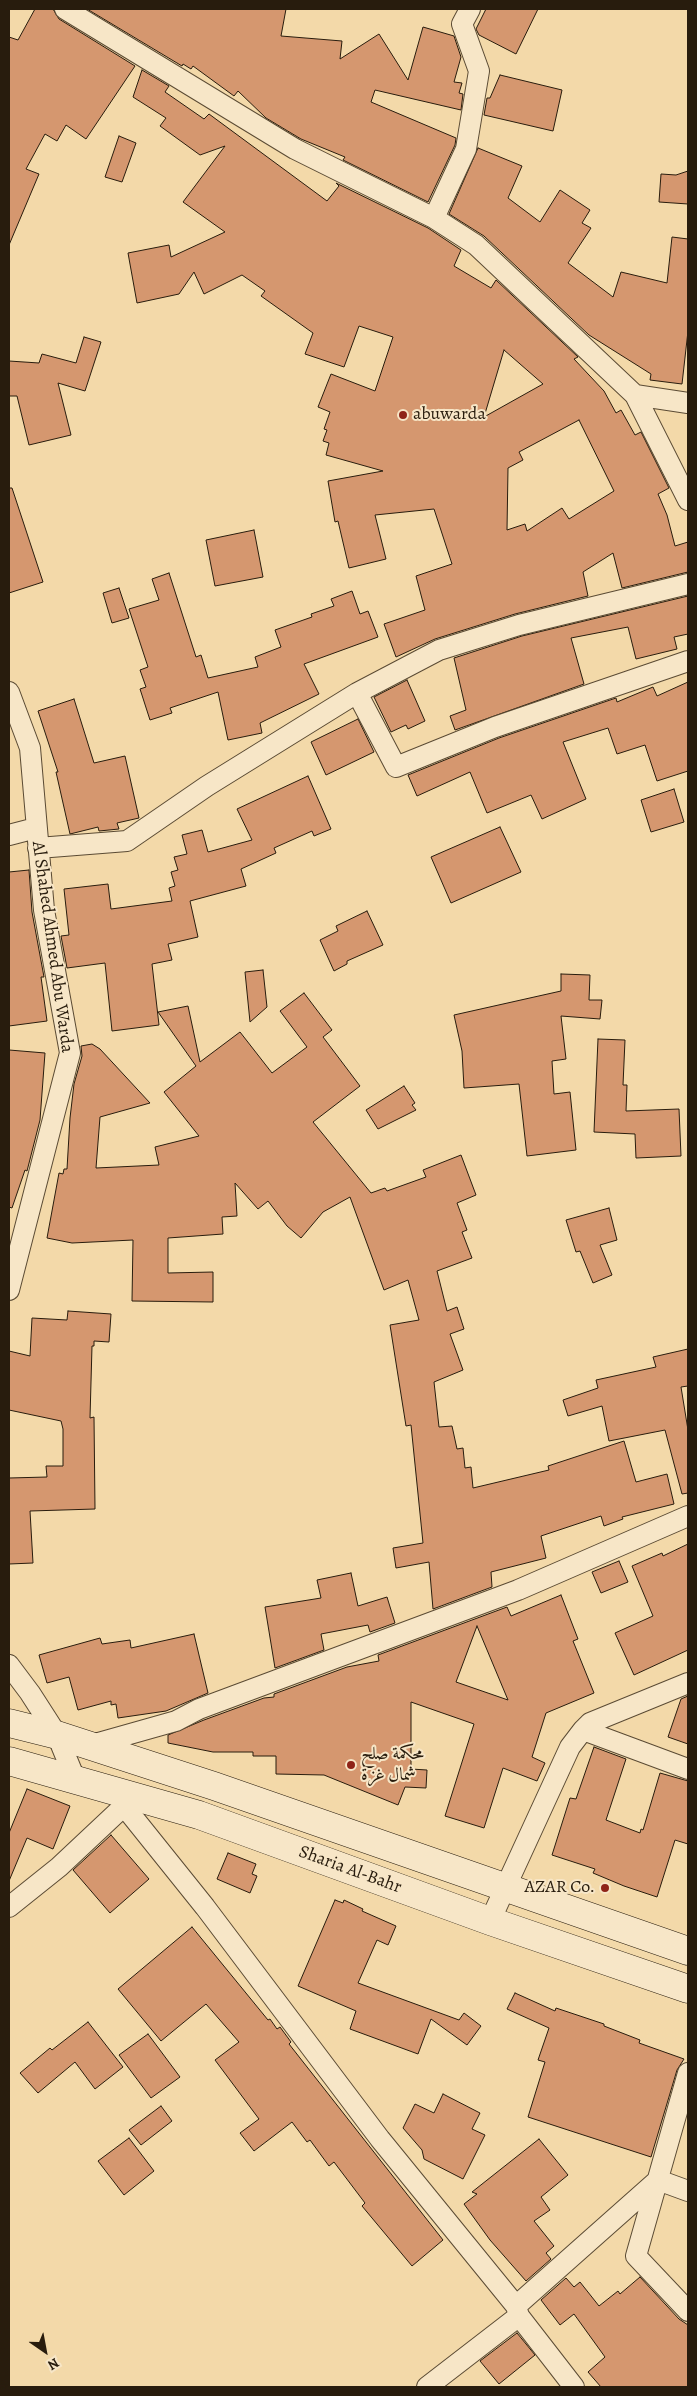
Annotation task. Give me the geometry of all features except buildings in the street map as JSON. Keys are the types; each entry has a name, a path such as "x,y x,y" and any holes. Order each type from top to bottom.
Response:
{"main road":[{"name":"Sharia Al-Bahr","path":"9,1723 57,1735 224,1789 688,1951"},
{"name":"Sharia Al-Bahr","path":"9,1761 75,1779 127,1801 199,1815 490,1921 688,1989"}],"street":[{"path":"65,9 295,149 434,218 476,245 636,395 688,500"},
{"path":"434,218 466,149 479,71 462,24 470,9"},
{"path":"636,395 688,403"},
{"path":"38,848 127,841 206,786 357,693 439,650 519,625 688,584"},
{"path":"357,693 396,768 495,727 688,661"},
{"name":"Al Shahed Ahmed Abu Warda","path":"9,692 30,748 44,910 70,1054 9,1290"},
{"path":"9,835 36,828"},
{"path":"91,1746 176,1721 199,1709 518,1590 688,1516"},
{"path":"9,1665 57,1735 75,1779"},
{"path":"490,1921 570,1747 583,1730 590,1724 688,1684"},
{"path":"583,1730 688,1769"},
{"path":"9,1907 59,1867 127,1801 380,2139 518,2311 574,2387"},
{"path":"688,2073 636,2256 688,2311"},
{"path":"427,2387 518,2311 658,2180"},
{"path":"658,2180 688,2191"}],"place":[{"name":"abuwarda","path":"403,415"},
{"name":"محكمة صلح شمال غزة","path":"351,1765"},
{"name":"AZAR Co.","path":"605,1888"}]}
